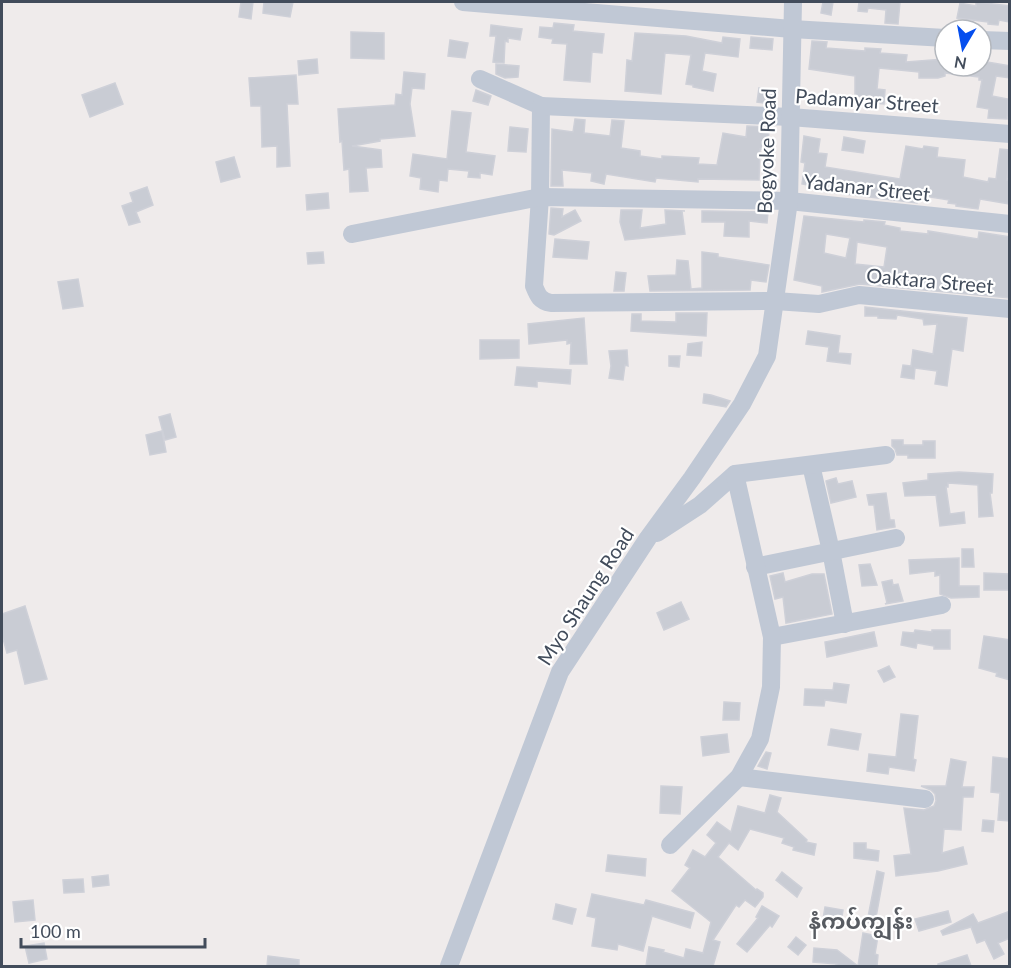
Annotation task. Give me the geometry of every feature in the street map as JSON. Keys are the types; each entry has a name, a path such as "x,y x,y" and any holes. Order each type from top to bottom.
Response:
{"street":[{"path":"463,2 792,29 933,37"},
{"name":"Bogyoke Road","path":"775,301 789,201 793,2"},
{"path":"993,40 1010,41"},
{"path":"480,79 541,106 540,197"},
{"name":"Padamyar Street","path":"541,106 790,117 1010,134"},
{"name":"Yadanar Street","path":"352,234 540,197 789,201 1010,224"},
{"name":"Oaktara Street","path":"540,197 534,286 539,299 543,302 775,301 819,304 859,295 1010,309"},
{"name":"Myo Shaung Road","path":"448,966 560,672 648,538 742,404 767,356 775,301"},
{"path":"648,538 700,505 735,474 886,455"},
{"path":"811,465 845,624"},
{"path":"670,845 739,777 760,739 771,687 772,637 735,474"},
{"path":"755,567 896,538"},
{"path":"772,637 942,605"},
{"path":"739,777 925,799"}],"building":[{"path":"241,2 253,2 251,19 239,17"},
{"path":"264,2 293,2 290,17 263,13"},
{"path":"823,2 833,2 831,15 821,13"},
{"path":"859,2 900,2 898,24 885,23 886,10 868,8 867,12 858,11"},
{"path":"976,2 1010,6 1010,22 999,20 998,25 993,24 993,18 957,18 960,3 976,6"},
{"path":"554,23 574,25 573,31 604,34 602,53 592,52 590,82 564,80 567,44 552,43 553,39 539,37 540,27 553,28"},
{"path":"491,25 522,29 520,40 508,38 508,42 505,41 504,63 493,62 496,36 490,36"},
{"path":"351,32 384,33 384,59 351,58"},
{"path":"635,33 686,36 722,43 723,37 740,39 738,57 705,53 702,71 716,74 713,91 686,84 691,55 665,53 661,94 625,91 627,60 632,61"},
{"path":"751,37 773,39 772,50 750,48"},
{"path":"450,40 468,43 465,58 448,56"},
{"path":"812,41 827,42 826,48 865,51 865,48 881,49 880,53 907,55 906,62 933,60 933,78 919,78 919,72 879,68 877,89 885,90 884,104 873,103 873,97 855,96 855,76 809,69"},
{"path":"317,59 318,73 299,75 298,61"},
{"path":"993,63 1010,66 1010,78 996,76 992,96 1008,99 1007,119 988,118 989,109 977,107 982,80 979,78 993,78"},
{"path":"496,64 519,66 518,77 505,78 496,74"},
{"path":"404,72 425,74 424,89 412,88 410,104 415,136 380,139 380,141 352,146 381,150 382,167 366,168 368,191 350,192 349,169 344,170 338,109 395,105 396,94 402,95"},
{"path":"296,75 298,104 287,104 290,166 277,167 277,146 262,147 261,106 251,106 249,78"},
{"path":"115,83 123,104 90,117 82,95"},
{"path":"759,88 775,91 772,104 757,102"},
{"path":"476,90 491,96 488,105 473,101"},
{"path":"452,111 471,113 466,152 495,156 492,175 480,173 480,178 468,177 469,171 448,169 447,181 439,180 438,192 420,189 421,178 410,176 413,154 447,159"},
{"path":"575,119 585,120 584,133 610,136 612,120 624,121 621,148 640,151 640,156 662,159 662,156 699,158 698,164 717,165 723,133 746,137 747,126 769,127 768,150 760,149 759,180 698,179 698,182 656,178 655,182 606,174 604,184 591,181 592,173 562,170 563,186 551,186 552,129 573,132"},
{"path":"510,127 528,129 526,152 508,151"},
{"path":"804,136 820,139 818,153 827,154 825,167 900,179 906,146 923,149 924,146 938,148 937,157 965,160 963,177 988,182 989,178 996,179 1000,149 1010,150 1007,180 1010,180 1010,204 980,199 978,209 956,206 956,204 948,203 949,200 918,195 917,203 822,191 823,188 802,184 805,163 801,162"},
{"path":"844,137 865,141 863,153 842,150"},
{"path":"234,157 240,177 221,182 216,162"},
{"path":"147,187 153,205 136,212 140,222 129,225 122,206 133,202 130,193"},
{"path":"328,193 329,208 307,210 306,195"},
{"path":"551,208 563,209 562,217 575,210 581,221 554,235 549,234"},
{"path":"621,210 642,210 640,228 666,224 665,210 685,211 682,211 685,234 625,240 620,222"},
{"path":"702,211 768,212 767,223 749,221 749,237 724,236 725,222 702,222"},
{"path":"804,216 885,222 884,225 900,228 900,231 928,234 928,231 978,239 979,232 1010,237 1010,298 860,284 822,292 822,286 794,280","holes":["826,234 850,238 846,258 824,253","857,242 887,247 884,267 855,264"]},
{"path":"555,239 589,242 587,259 553,257"},
{"path":"323,252 324,263 308,264 307,253"},
{"path":"702,252 718,254 718,257 769,265 766,282 751,280 750,290 650,291 648,276 676,275 677,260 688,261 691,289 702,288"},
{"path":"616,272 626,273 624,291 614,291"},
{"path":"78,279 83,306 63,309 58,282"},
{"path":"865,307 967,318 963,351 952,349 947,386 935,384 937,371 915,368 914,379 901,377 903,365 911,366 913,350 933,354 937,324 924,325 923,319 897,315 896,319 865,316"},
{"path":"676,313 707,313 706,336 631,331 632,314 641,314 641,321 676,322"},
{"path":"584,318 587,364 570,364 571,343 567,344 567,340 529,344 528,324"},
{"path":"808,331 840,336 838,353 851,354 850,364 827,361 829,347 806,344"},
{"path":"480,340 519,340 519,358 480,359"},
{"path":"702,342 701,356 687,355 688,344"},
{"path":"627,350 628,366 625,365 623,380 609,378 611,366 609,351"},
{"path":"669,356 680,356 679,367 669,366"},
{"path":"517,367 571,370 570,384 537,381 537,387 515,385"},
{"path":"704,394 730,401 726,407 703,403"},
{"path":"170,414 176,437 165,440 159,417"},
{"path":"162,431 166,452 150,455 146,435"},
{"path":"892,440 903,440 903,445 923,445 923,441 935,441 935,458 908,458 908,455 897,455 892,446"},
{"path":"959,472 993,474 992,493 990,493 993,516 979,517 978,485 948,483 946,487 950,514 964,512 965,523 940,526 936,495 905,496 903,483 928,480 928,474"},
{"path":"836,478 838,484 852,481 856,497 831,503 826,481"},
{"path":"886,493 890,520 894,520 895,527 877,530 874,505 869,505 867,495"},
{"path":"962,549 973,549 974,567 962,567"},
{"path":"959,558 959,586 979,586 979,597 951,598 940,594 940,575 935,576 935,571 910,574 909,560"},
{"path":"870,564 877,585 862,586 859,565"},
{"path":"783,573 785,582 812,574 824,574 832,614 786,623 783,597 775,599 770,576"},
{"path":"984,573 1010,574 1010,590 984,590"},
{"path":"892,580 893,585 898,584 903,601 885,604 887,603 882,582"},
{"path":"681,602 689,619 664,630 657,613"},
{"path":"25,606 47,679 25,684 17,650 7,653 2,635 2,614"},
{"path":"915,630 932,632 932,630 950,630 950,649 934,649 934,646 917,643 916,648 901,645 903,632 914,633"},
{"path":"874,632 877,646 827,657 825,642"},
{"path":"984,636 1010,640 1010,680 996,676 997,673 979,668"},
{"path":"889,666 895,677 884,682 878,671"},
{"path":"834,683 849,685 846,703 825,700 824,706 804,705 805,689 833,690"},
{"path":"724,702 740,703 739,720 723,720"},
{"path":"901,714 918,716 913,759 916,760 914,771 889,767 888,774 867,771 869,754 896,757"},
{"path":"831,729 861,734 858,750 828,745"},
{"path":"727,734 729,752 703,756 701,737"},
{"path":"766,752 771,753 767,769 758,766"},
{"path":"993,757 1010,759 1010,821 998,820 1000,793 991,792"},
{"path":"951,759 966,762 962,787 974,787 973,797 963,797 961,830 944,829 942,853 963,847 967,864 938,871 896,876 894,856 911,854 904,808 924,810 934,806 935,794 921,786 946,786"},
{"path":"661,786 682,787 680,814 660,813"},
{"path":"770,795 781,798 777,812 807,840 806,842 816,844 814,855 793,850 794,847 782,843 784,838 750,829 738,850 729,843 718,857 756,890 763,893 763,897 755,907 745,900 739,907 736,905 713,940 720,942 713,966 646,966 649,947 684,958 686,949 703,953 711,922 672,891 690,868 685,865 693,850 705,857 716,843 707,835 717,822 731,832 738,806 765,813"},
{"path":"983,820 994,821 993,832 982,831"},
{"path":"854,843 866,843 866,849 879,851 878,861 854,858"},
{"path":"608,855 646,859 645,876 606,871"},
{"path":"877,871 884,873 875,923 867,922"},
{"path":"782,872 802,888 797,897 776,880"},
{"path":"108,875 109,885 93,887 92,877"},
{"path":"83,879 84,892 64,893 63,880"},
{"path":"592,894 644,905 646,900 694,913 690,928 652,916 643,951 618,944 617,950 592,946 596,918 587,916"},
{"path":"33,900 35,920 15,922 13,902"},
{"path":"556,904 576,909 572,924 553,919"},
{"path":"762,906 779,916 772,927 770,925 747,952 737,944 758,918 756,917"},
{"path":"825,907 843,910 841,922 823,919"},
{"path":"948,911 951,922 919,931 915,919"},
{"path":"1010,911 1010,938 998,943 1004,954 994,959 985,940 977,943 971,927 943,935 941,931 973,914 978,923"},
{"path":"863,933 878,936 875,954 878,955 877,966 858,966"},
{"path":"796,937 806,945 798,955 788,947"},
{"path":"44,943 47,959 29,963 25,946"},
{"path":"814,948 837,950 858,966 835,966 837,964 813,962"},
{"path":"967,955 971,966 938,966 938,964"},
{"path":"268,956 299,960 299,966 267,966"}],"district":[{"name":"နံကပ်ကျွန်း","path":"861,920"}]}
